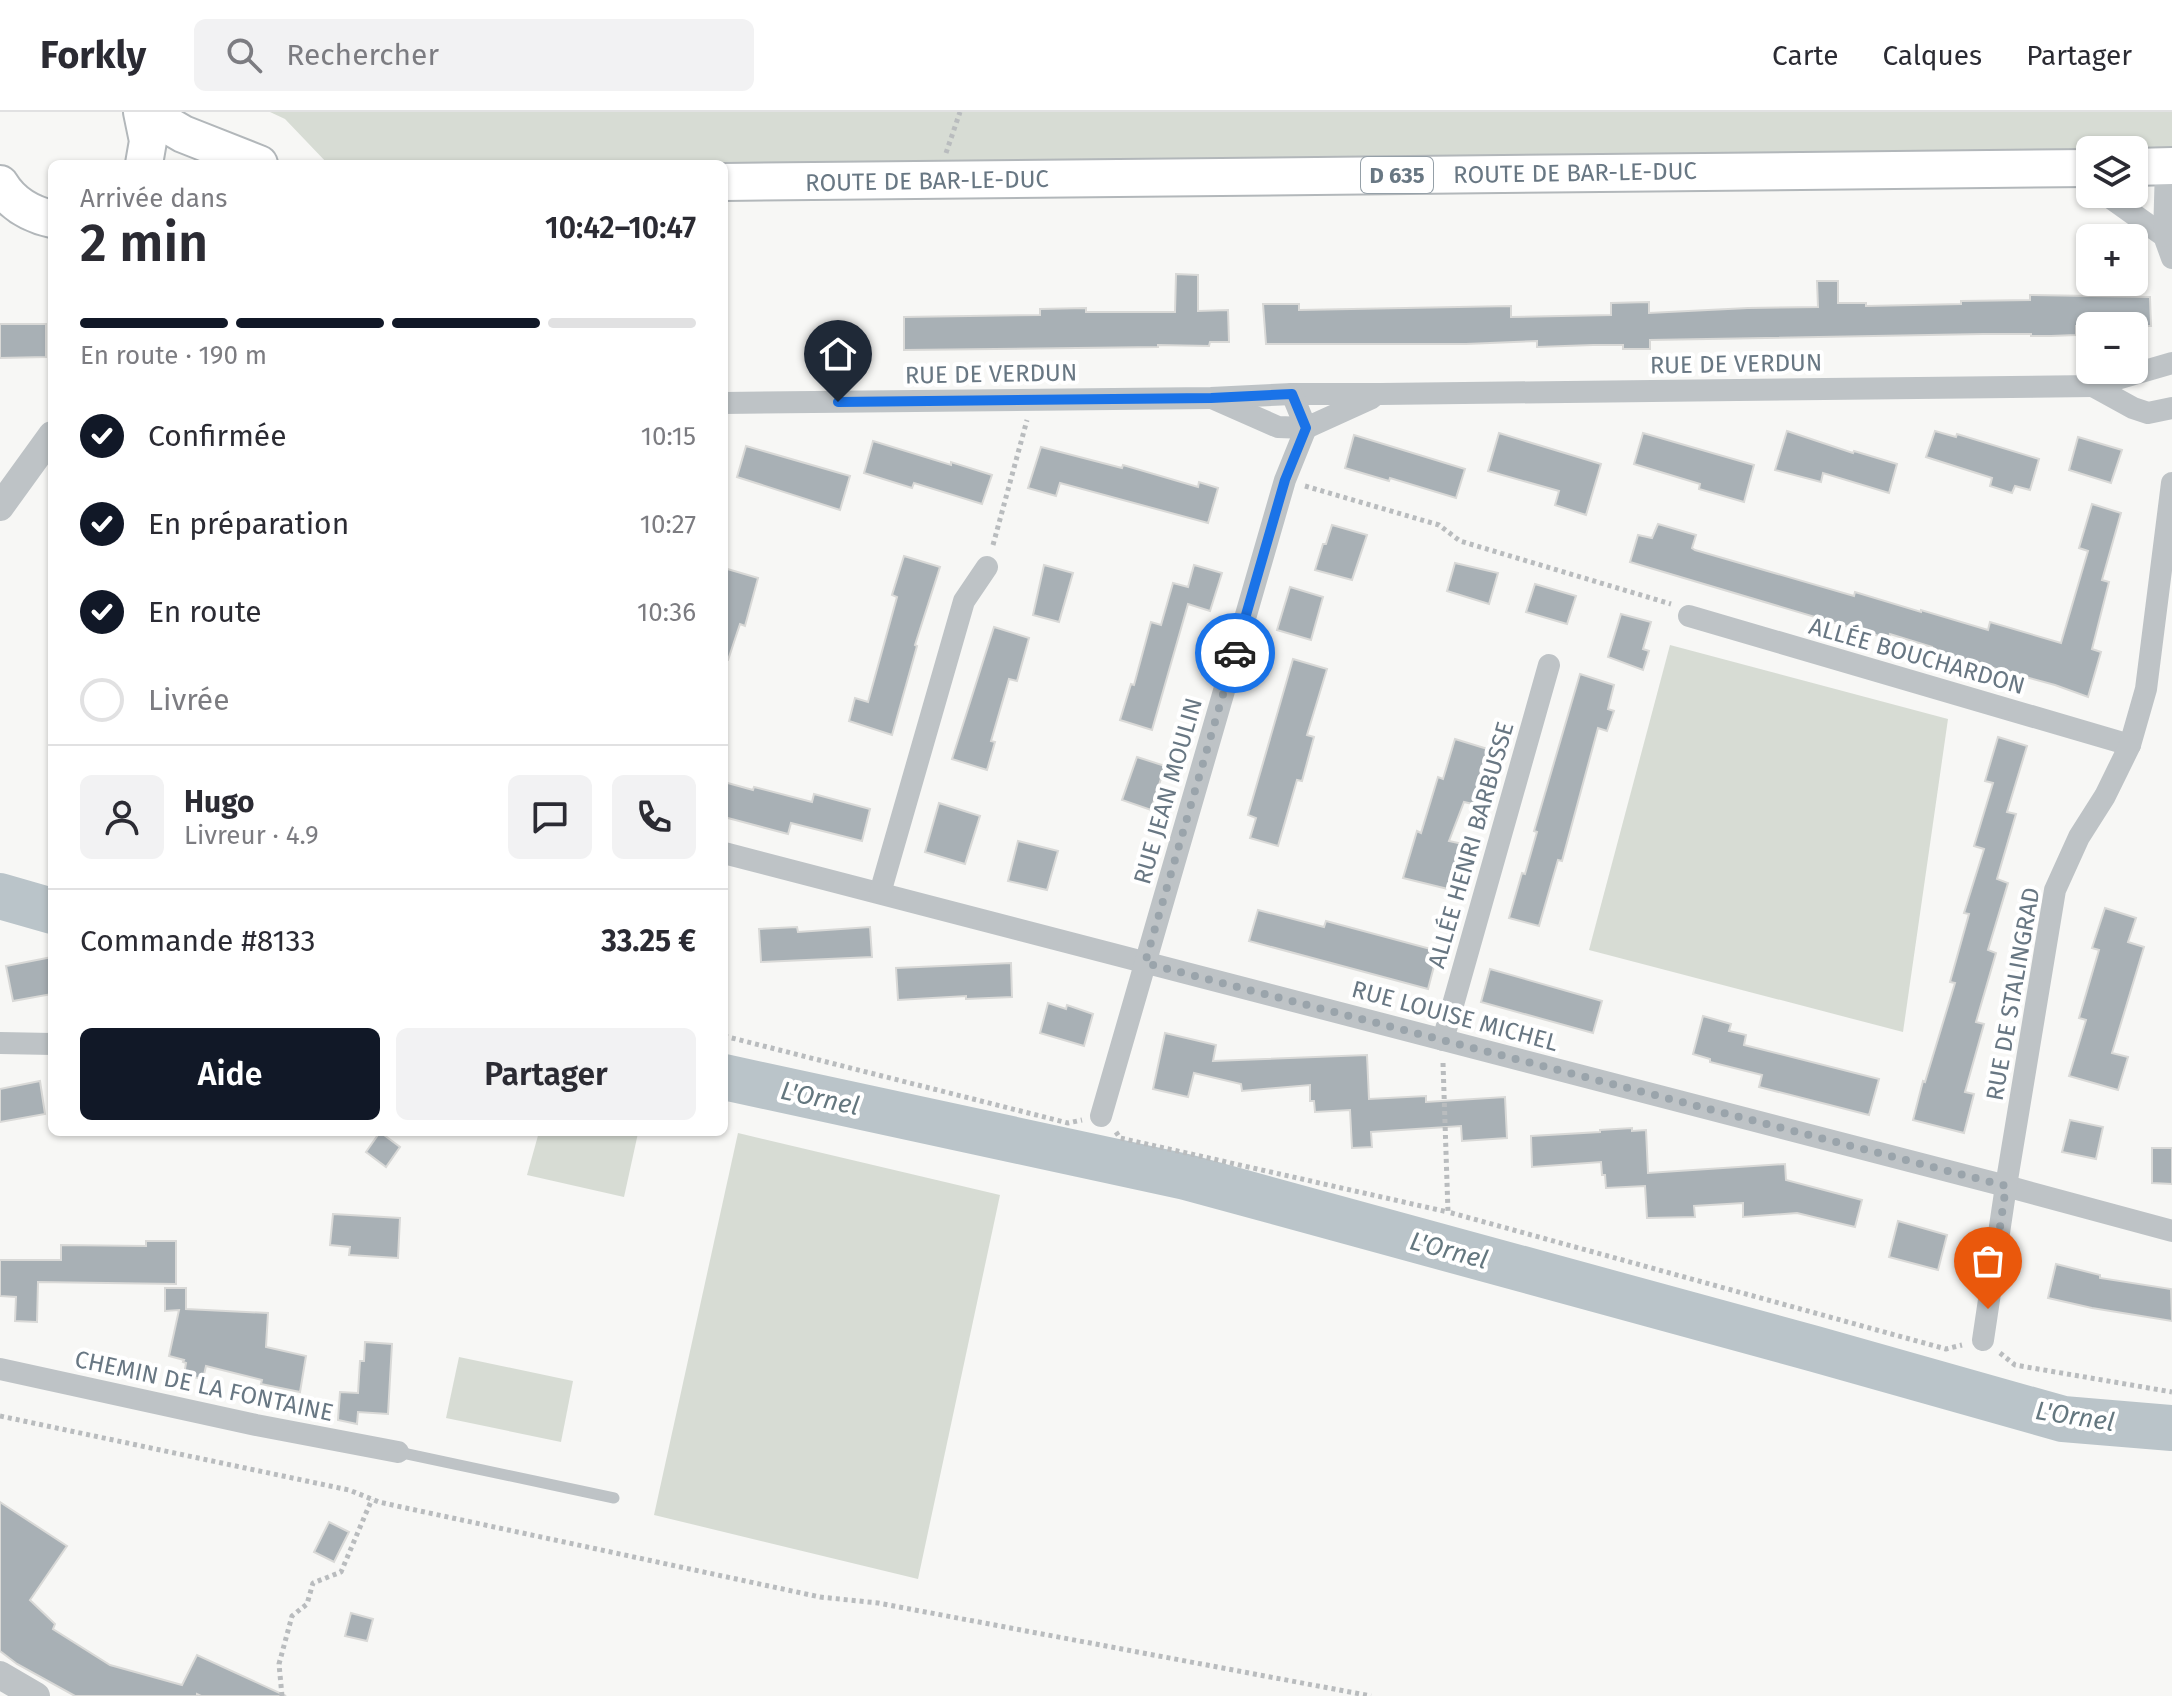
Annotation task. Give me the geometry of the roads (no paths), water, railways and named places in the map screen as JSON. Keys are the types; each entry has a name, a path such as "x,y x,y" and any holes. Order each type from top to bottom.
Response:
{"main road":[{"path":"144,112 148,141 145,160"},
{"path":"144,112 183,134 249,160"},
{"name":"ROUTE DE BAR-LE-DUC","path":"728,182 2076,173"},
{"path":"1,189 19,205 48,218"}],"street":[{"path":"2157,167 2164,236 2172,258"},
{"path":"2125,208 2164,236"},
{"name":"RUE DE VERDUN","path":"728,406 1292,394 2093,386 2172,363"},
{"name":"RUE DE VERDUN","path":"2093,386 2148,413 2172,408"},
{"path":"1278,427 1292,394"},
{"path":"1292,394 1306,428"},
{"name":"RUE DE VERDUN","path":"1211,398 1278,427 1306,428 1380,394"},
{"name":"RUE JEAN MOULIN","path":"1278,427 1285,480"},
{"name":"RUE JEAN MOULIN","path":"1101,1116 1285,480 1306,428"},
{"path":"2,500 48,440"},
{"name":"RUE DE STALINGRAD","path":"1983,1340 2055,890 2079,837 2105,796 2130,745 2146,689 2172,483"},
{"path":"880,893 964,601 987,567"},
{"name":"ALLÉE BOUCHARDON","path":"1689,616 2130,745"},
{"name":"ALLÉE HENRI BARBUSSE","path":"1443,1040 1549,665"},
{"name":"RUE LOUISE MICHEL","path":"728,854 2172,1231"},
{"path":"0,1043 48,1044"},
{"name":"CHEMIN DE LA FONTAINE","path":"0,1369 256,1425 398,1452"},
{"path":"0,1675 36,1696"}],"lane":[{"path":"398,1452 614,1498"}],"waterway":[{"name":"L'Ornel","path":"0,896 48,910"},
{"name":"L'Ornel","path":"728,1078 1186,1177 2063,1419 2172,1428"}]}
